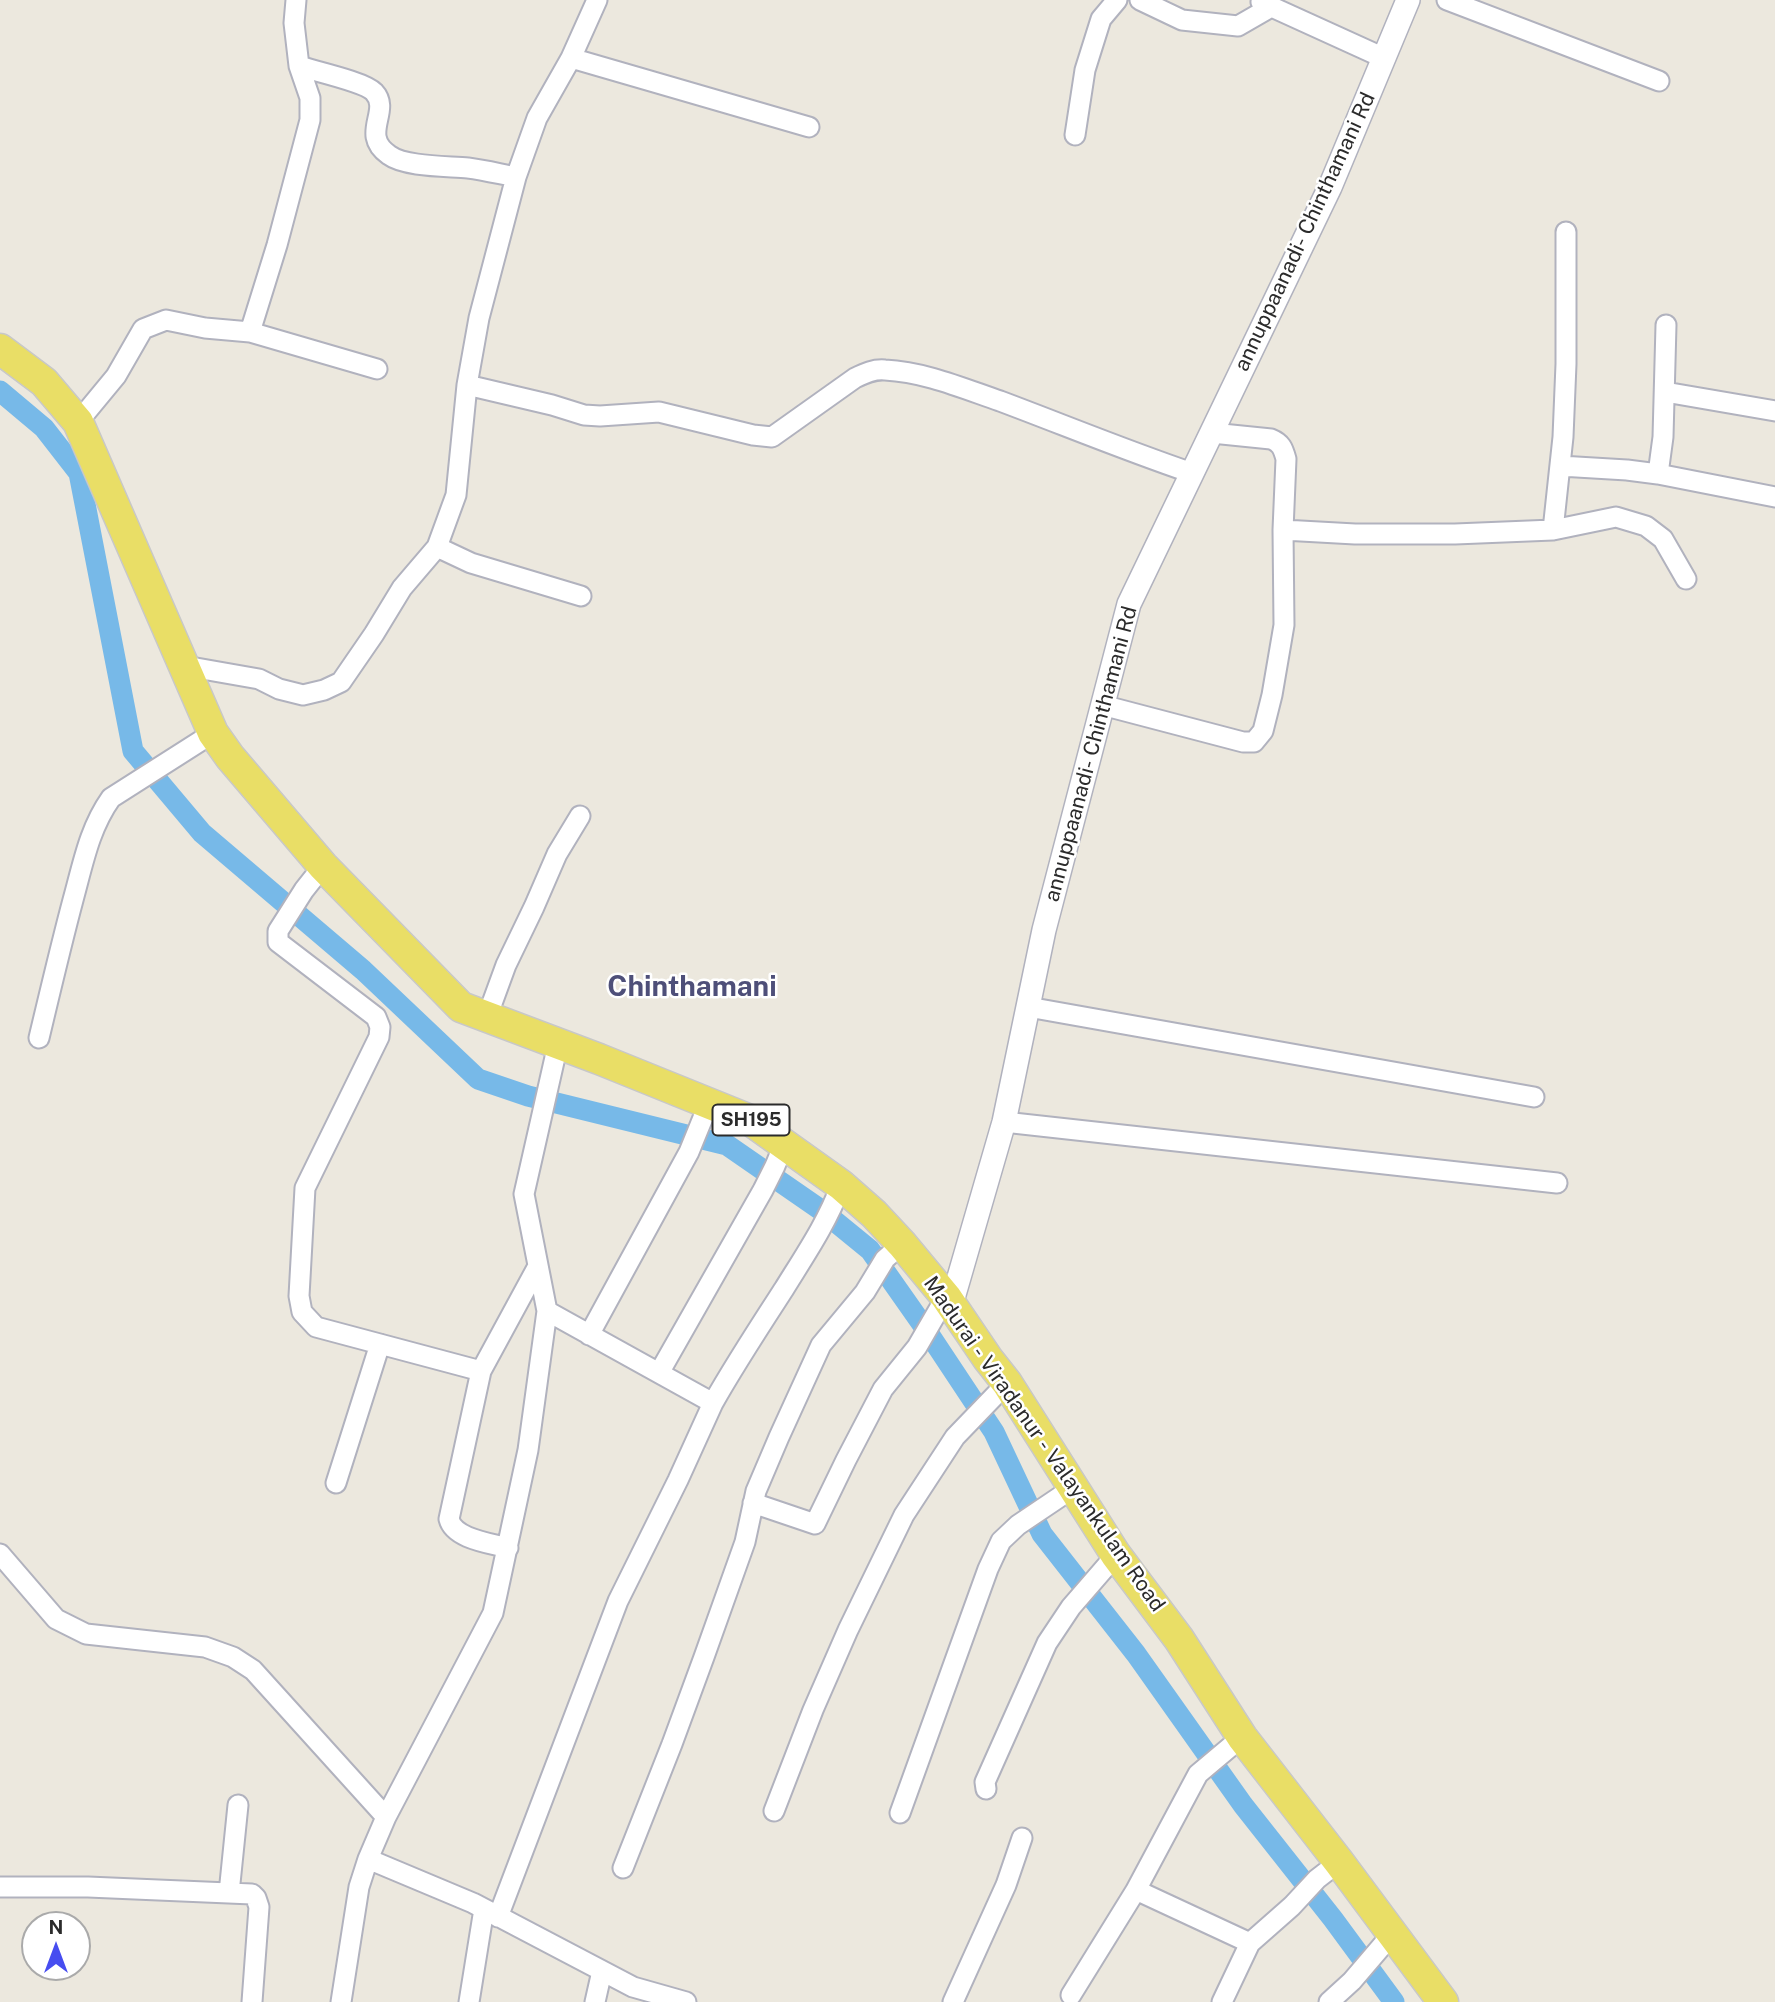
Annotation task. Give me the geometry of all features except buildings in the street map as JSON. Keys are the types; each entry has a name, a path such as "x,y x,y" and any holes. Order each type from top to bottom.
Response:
{"main road":[{"name":"Madurai - Viradanur - Valayankulam Road","path":"0,349 44,382 78,422 185,666 202,739 230,757 323,866 461,1007 558,1044 705,1114 750,1119 780,1155 837,1195 874,1214 894,1251 988,1359 1001,1389 1073,1488 1116,1555 1180,1639 1328,1871 1384,1943 1443,2002"}],"street":[{"path":"250,332 277,245 310,120 310,98 299,66 294,23 296,0"},
{"path":"185,666 259,679 279,689 303,695 324,690 341,682 402,588 438,547 456,495 467,385 479,317 516,177 537,118 571,58 597,0"},
{"path":"1074,135 1086,71 1101,19 1117,0"},
{"path":"1140,0 1182,20 1238,26 1264,3 1384,58"},
{"name":"annuppaanadi- Chinthamani Rd","path":"944,1307 1004,1122 1044,930 1129,604 1330,187 1408,0"},
{"path":"1447,0 1659,81"},
{"path":"571,58 809,127"},
{"path":"299,66 364,86 375,93 380,104 375,133 378,145 391,157 419,164 516,177"},
{"path":"1553,530 1563,436 1566,232"},
{"path":"78,422 116,376 143,329 166,320 205,328 250,332 377,369"},
{"path":"1658,474 1663,437 1666,325"},
{"path":"467,385 584,415 659,412 753,435 772,436 855,378 869,371 884,370 935,378 1192,473"},
{"path":"1665,392 1775,411"},
{"path":"1102,705 1243,743 1254,742 1263,731 1284,625 1283,530 1286,458 1279,443 1270,439 1212,433"},
{"path":"1560,466 1658,474 1775,498"},
{"path":"1283,530 1355,534 1455,534 1553,530 1616,517 1646,526 1663,539 1686,579"},
{"path":"438,547 471,563 581,596"},
{"path":"39,1038 91,833 101,813 111,798 202,739"},
{"path":"487,1017 506,965 557,854 580,816"},
{"path":"323,866 278,931 278,942 376,1017 380,1027 379,1037 305,1188 299,1296 302,1312 316,1327 481,1371"},
{"path":"1028,1007 1534,1097"},
{"path":"341,2002 359,1886 368,1859 386,1817 493,1613 508,1548 528,1450 547,1311 524,1194 558,1044"},
{"path":"589,1335 690,1152 705,1114"},
{"path":"1004,1122 1558,1183"},
{"path":"659,1373 763,1190 780,1155"},
{"path":"469,2002 491,1913 618,1601 713,1403 818,1236 837,1195"},
{"path":"623,1868 673,1744 745,1542 756,1491 779,1437 821,1345 865,1292 894,1251"},
{"path":"508,1548 460,1534 451,1526 449,1519 481,1371 538,1266"},
{"path":"753,1503 816,1524 883,1389 918,1346 944,1307"},
{"path":"547,1311 713,1403"},
{"path":"336,1483 380,1344"},
{"path":"774,1811 813,1710 848,1630 904,1515 955,1437 1001,1389"},
{"path":"900,1813 988,1569 1002,1541 1018,1525 1073,1488"},
{"path":"0,1554 56,1619 86,1634 205,1647 233,1657 253,1670 386,1817"},
{"path":"986,1789 985,1782 1047,1643 1071,1607 1116,1555"},
{"path":"1071,1995 1136,1890 1198,1774 1242,1738"},
{"path":"229,1893 238,1805"},
{"path":"953,2002 1006,1885 1022,1838"},
{"path":"368,1859 491,1913 633,1987 686,2002"},
{"path":"1222,2002 1250,1942 1328,1871"},
{"path":"0,1887 88,1887 252,1894 260,1907 252,2002"},
{"path":"1136,1890 1250,1942"},
{"path":"1329,2002 1352,1981 1384,1943"},
{"path":"595,2002 602,1971"}],"waterway":[{"path":"0,391 44,428 79,473 133,751 202,833 363,970 478,1079 528,1096 727,1145 821,1210 870,1250 994,1432 1042,1534 1136,1654 1243,1805 1394,2002"}],"district":[{"name":"Chinthamani","path":"692,987"}]}
